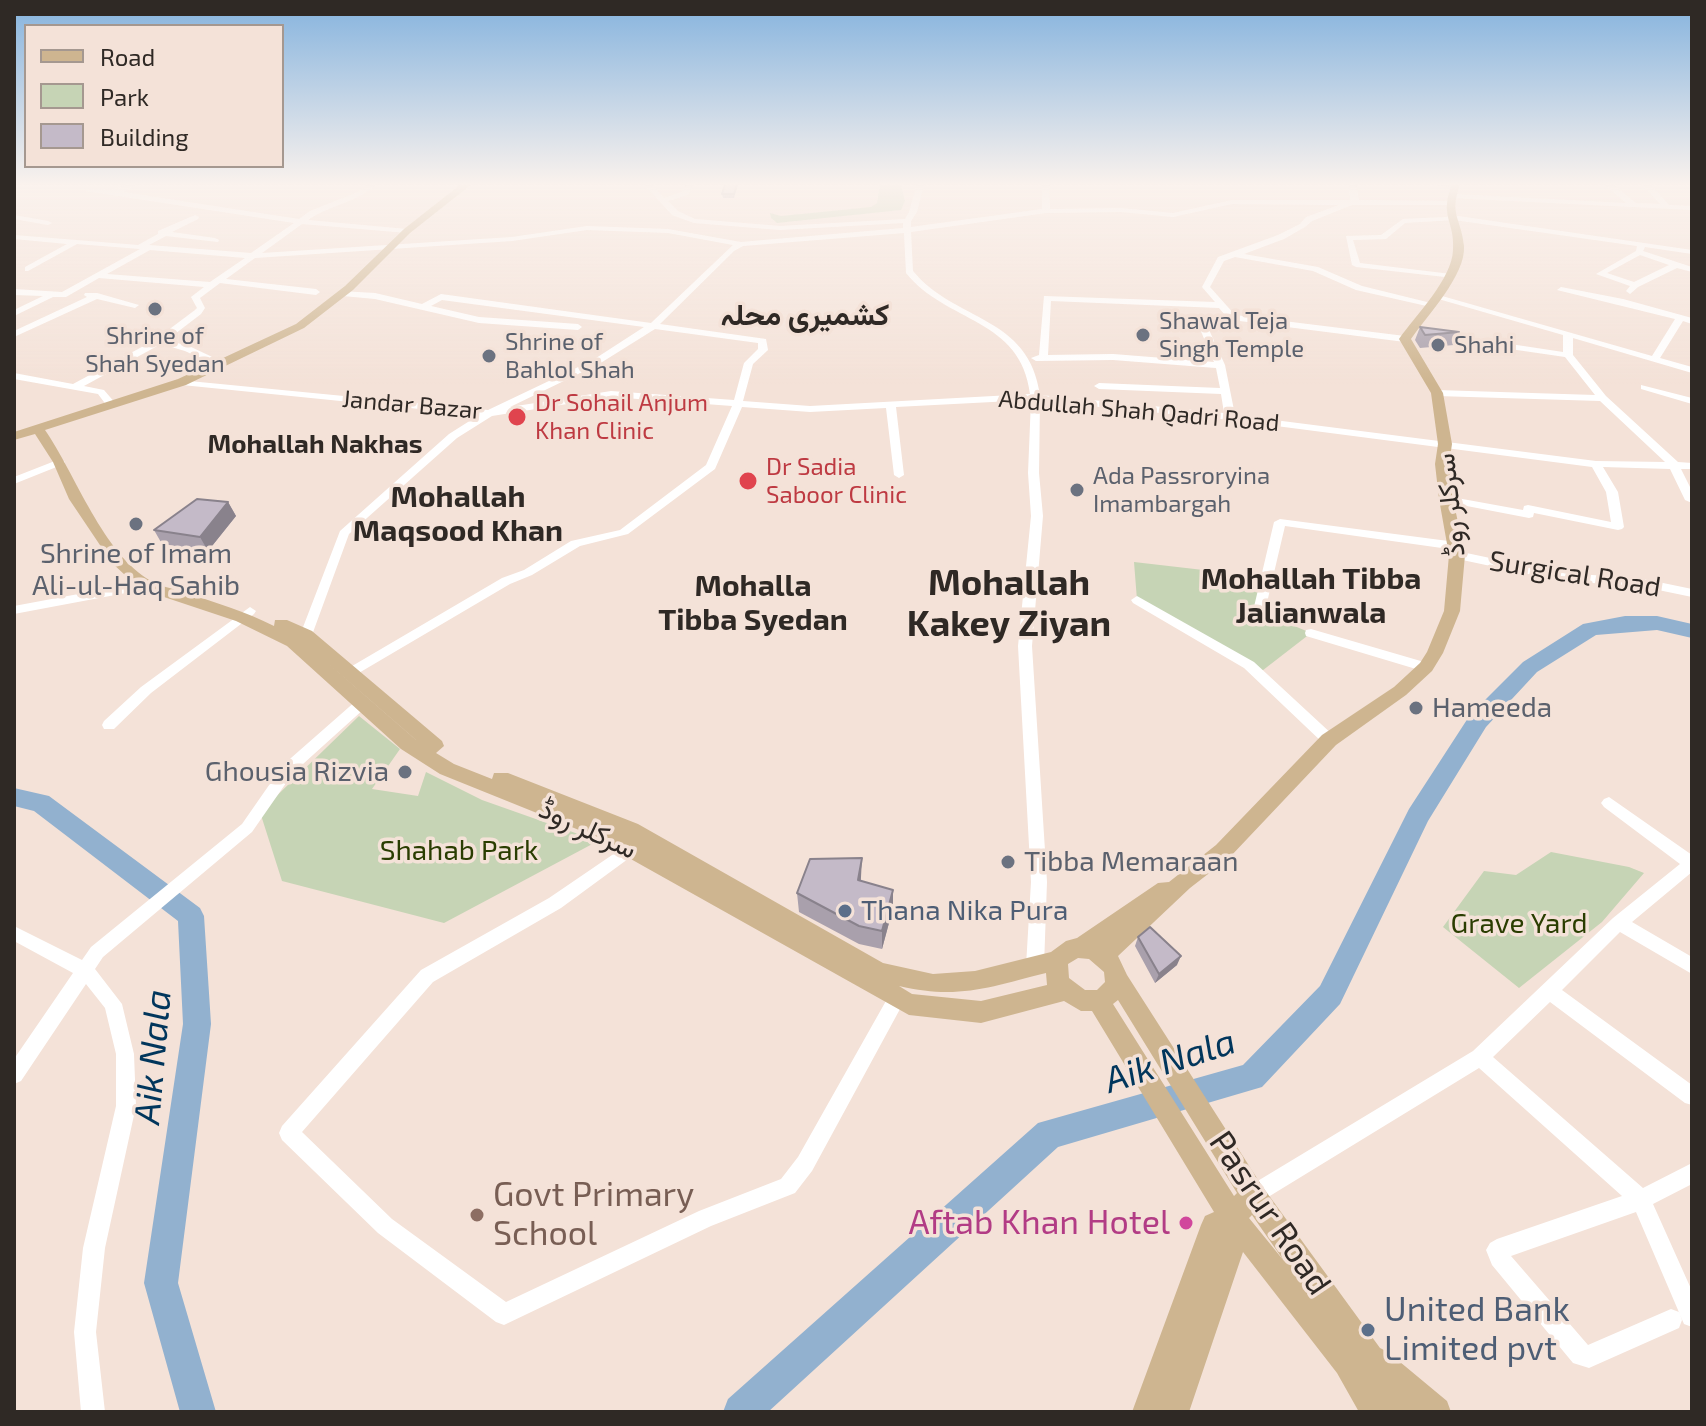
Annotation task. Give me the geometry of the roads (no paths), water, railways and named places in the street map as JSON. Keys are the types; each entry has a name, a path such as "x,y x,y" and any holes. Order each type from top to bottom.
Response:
{"main road":[{"path":"14,438 42,434 111,404 182,382 300,326 343,293 385,251"},
{"path":"1408,336 1456,268 1458,251"},
{"name":"سرکلر روڈ","path":"1183,882 1223,851 1329,740 1400,691 1426,667 1452,611 1457,550 1446,499 1442,464 1445,444 1437,393 1408,336"},
{"name":"سرکلر روڈ","path":"42,434 60,462 76,499 117,560 147,582 306,635 352,672 368,698 408,744 447,769 637,843 879,972 906,981 952,983 1046,963"},
{"name":"سرکلر روڈ","path":"246,614 293,642 368,698"},
{"name":"سرکلر روڈ","path":"637,843 909,1004 981,1012 1063,991"},
{"path":"1082,947 1104,955 1115,970 1117,979 1110,995 1099,1002 1081,1001 1063,991 1046,963 1067,950 1082,947 1162,890 1183,882"},
{"path":"1104,955 1183,882"},
{"name":"Pasrur Road","path":"1117,979 1357,1357 1375,1412"},
{"path":"951,1010 952,983"},
{"name":"Pasrur Road","path":"1099,1002 1232,1217 1402,1412"},
{"path":"1147,1412 1214,1225 1232,1217 1253,1195"},
{"path":"1174,1412 1229,1252 1232,1217"},
{"path":"1357,1357 1436,1412"}],"street":[{"path":"28,269 61,251"},
{"path":"68,294 140,251"},
{"path":"188,251 253,256 321,251"},
{"path":"76,386 160,341 198,312 201,308 195,297 261,251"},
{"path":"306,635 344,533 453,436 489,413 596,362 653,326 729,251"},
{"path":"909,251 909,271 917,283 1003,335 1023,359 1035,397 1037,434 1032,498 1037,516 1025,646 1037,797 1039,918 1046,963"},
{"path":"1232,317 1206,287 1210,274 1221,259 1241,251"},
{"path":"1352,251 1356,265 1451,276"},
{"path":"1635,285 1600,274 1636,251"},
{"path":"1646,251 1692,270"},
{"path":"1233,254 1315,269 1359,288 1433,301 1568,334 1692,370"},
{"path":"1623,302 1635,285 1678,264"},
{"path":"99,276 316,292"},
{"path":"1561,290 1623,302 1692,321"},
{"path":"14,292 97,296 135,305"},
{"path":"343,293 375,296 479,320 578,327"},
{"path":"14,313 49,296"},
{"path":"14,334 97,296"},
{"path":"352,672 506,581 527,576 585,540 612,538 624,532 711,467 737,406 749,363 763,350 763,341 441,297 424,307"},
{"path":"1043,358 1047,298 1219,305"},
{"path":"1184,320 1232,317 1568,355"},
{"path":"1655,359 1680,318"},
{"path":"1200,319 1220,365 1230,417"},
{"path":"121,329 220,364"},
{"path":"1568,334 1568,355 1603,398 1674,465 1691,500"},
{"path":"1023,359 1113,357 1220,365"},
{"path":"14,385 19,377 76,386 101,392 111,404"},
{"name":"Jandar Bazar","path":"182,382 489,413 611,394 737,406"},
{"path":"1099,386 1226,391"},
{"path":"1644,387 1692,401"},
{"path":"1437,393 1603,398"},
{"name":"Abdullah Shah Qadri Road","path":"737,406 810,409 1035,397 1230,417 1596,464 1692,466"},
{"path":"890,403 899,475"},
{"path":"14,481 60,462"},
{"path":"1446,499 1529,515 1528,508 1618,527 1612,492 1596,464"},
{"name":"Surgical Road","path":"1259,611 1280,522 1343,527 1457,550 1561,577 1639,582 1692,593"},
{"path":"14,610 147,582"},
{"path":"1137,600 1249,665 1329,740"},
{"path":"109,725 146,690 246,614"},
{"path":"1311,633 1426,667"},
{"path":"14,1075 97,952 247,828 288,769 368,698"},
{"path":"1253,1195 1480,1057 1619,923 1692,864 1609,803"},
{"path":"637,843 555,903 427,976 289,1133 385,1226 504,1314 706,1218 788,1186 805,1164 897,998"},
{"path":"1619,923 1692,966"},
{"path":"14,933 85,970 113,1004 125,1054 126,1106 94,1248 85,1332 93,1412"},
{"path":"1548,990 1692,1096"},
{"path":"1480,1057 1641,1200 1682,1318 1589,1357 1581,1355 1499,1258 1497,1250 1641,1200 1692,1173"}],"waterway":[{"name":"Aik Nala","path":"741,1412 1049,1134 1252,1077 1330,995 1418,816 1478,721 1530,667 1590,629 1625,623 1657,623 1692,631"},
{"name":"Aik Nala","path":"14,797 41,803 191,916 197,1024 161,1283 198,1412"}],"place":[{"name":"Shrine of Shah Syedan","path":"155,309"},
{"name":"Shawal Teja Singh Temple","path":"1143,335"},
{"name":"Shahi","path":"1438,345"},
{"name":"Shrine of Bahlol Shah","path":"489,356"},
{"name":"Dr Sohail Anjum Khan Clinic","path":"517,417"},
{"name":"Dr Sadia Saboor Clinic","path":"748,481"},
{"name":"Ada Passroryina Imambargah","path":"1077,490"},
{"name":"Shrine of Imam Ali-ul-Haq Sahib","path":"136,524"},
{"name":"Hameeda","path":"1416,708"},
{"name":"Ghousia Rizvia","path":"405,772"},
{"name":"Tibba Memaraan","path":"1008,862"},
{"name":"Thana Nika Pura","path":"845,911"},
{"name":"Govt Primary School","path":"477,1215"},
{"name":"Aftab Khan Hotel","path":"1186,1223"},
{"name":"United Bank Limited pvt","path":"1368,1330"}],"district":[{"name":"کشمیری محلہ","path":"805,315"},
{"name":"Mohallah Nakhas","path":"315,444"},
{"name":"Mohallah Maqsood Khan","path":"458,514"},
{"name":"Mohallah Tibba Jalianwala","path":"1311,596"},
{"name":"Mohalla Tibba Syedan","path":"753,603"},
{"name":"Mohallah Kakey Ziyan","path":"1009,604"}],"park label":[{"name":"Shahab Park","path":"459,851"},
{"name":"Grave Yard","path":"1519,924"}]}
